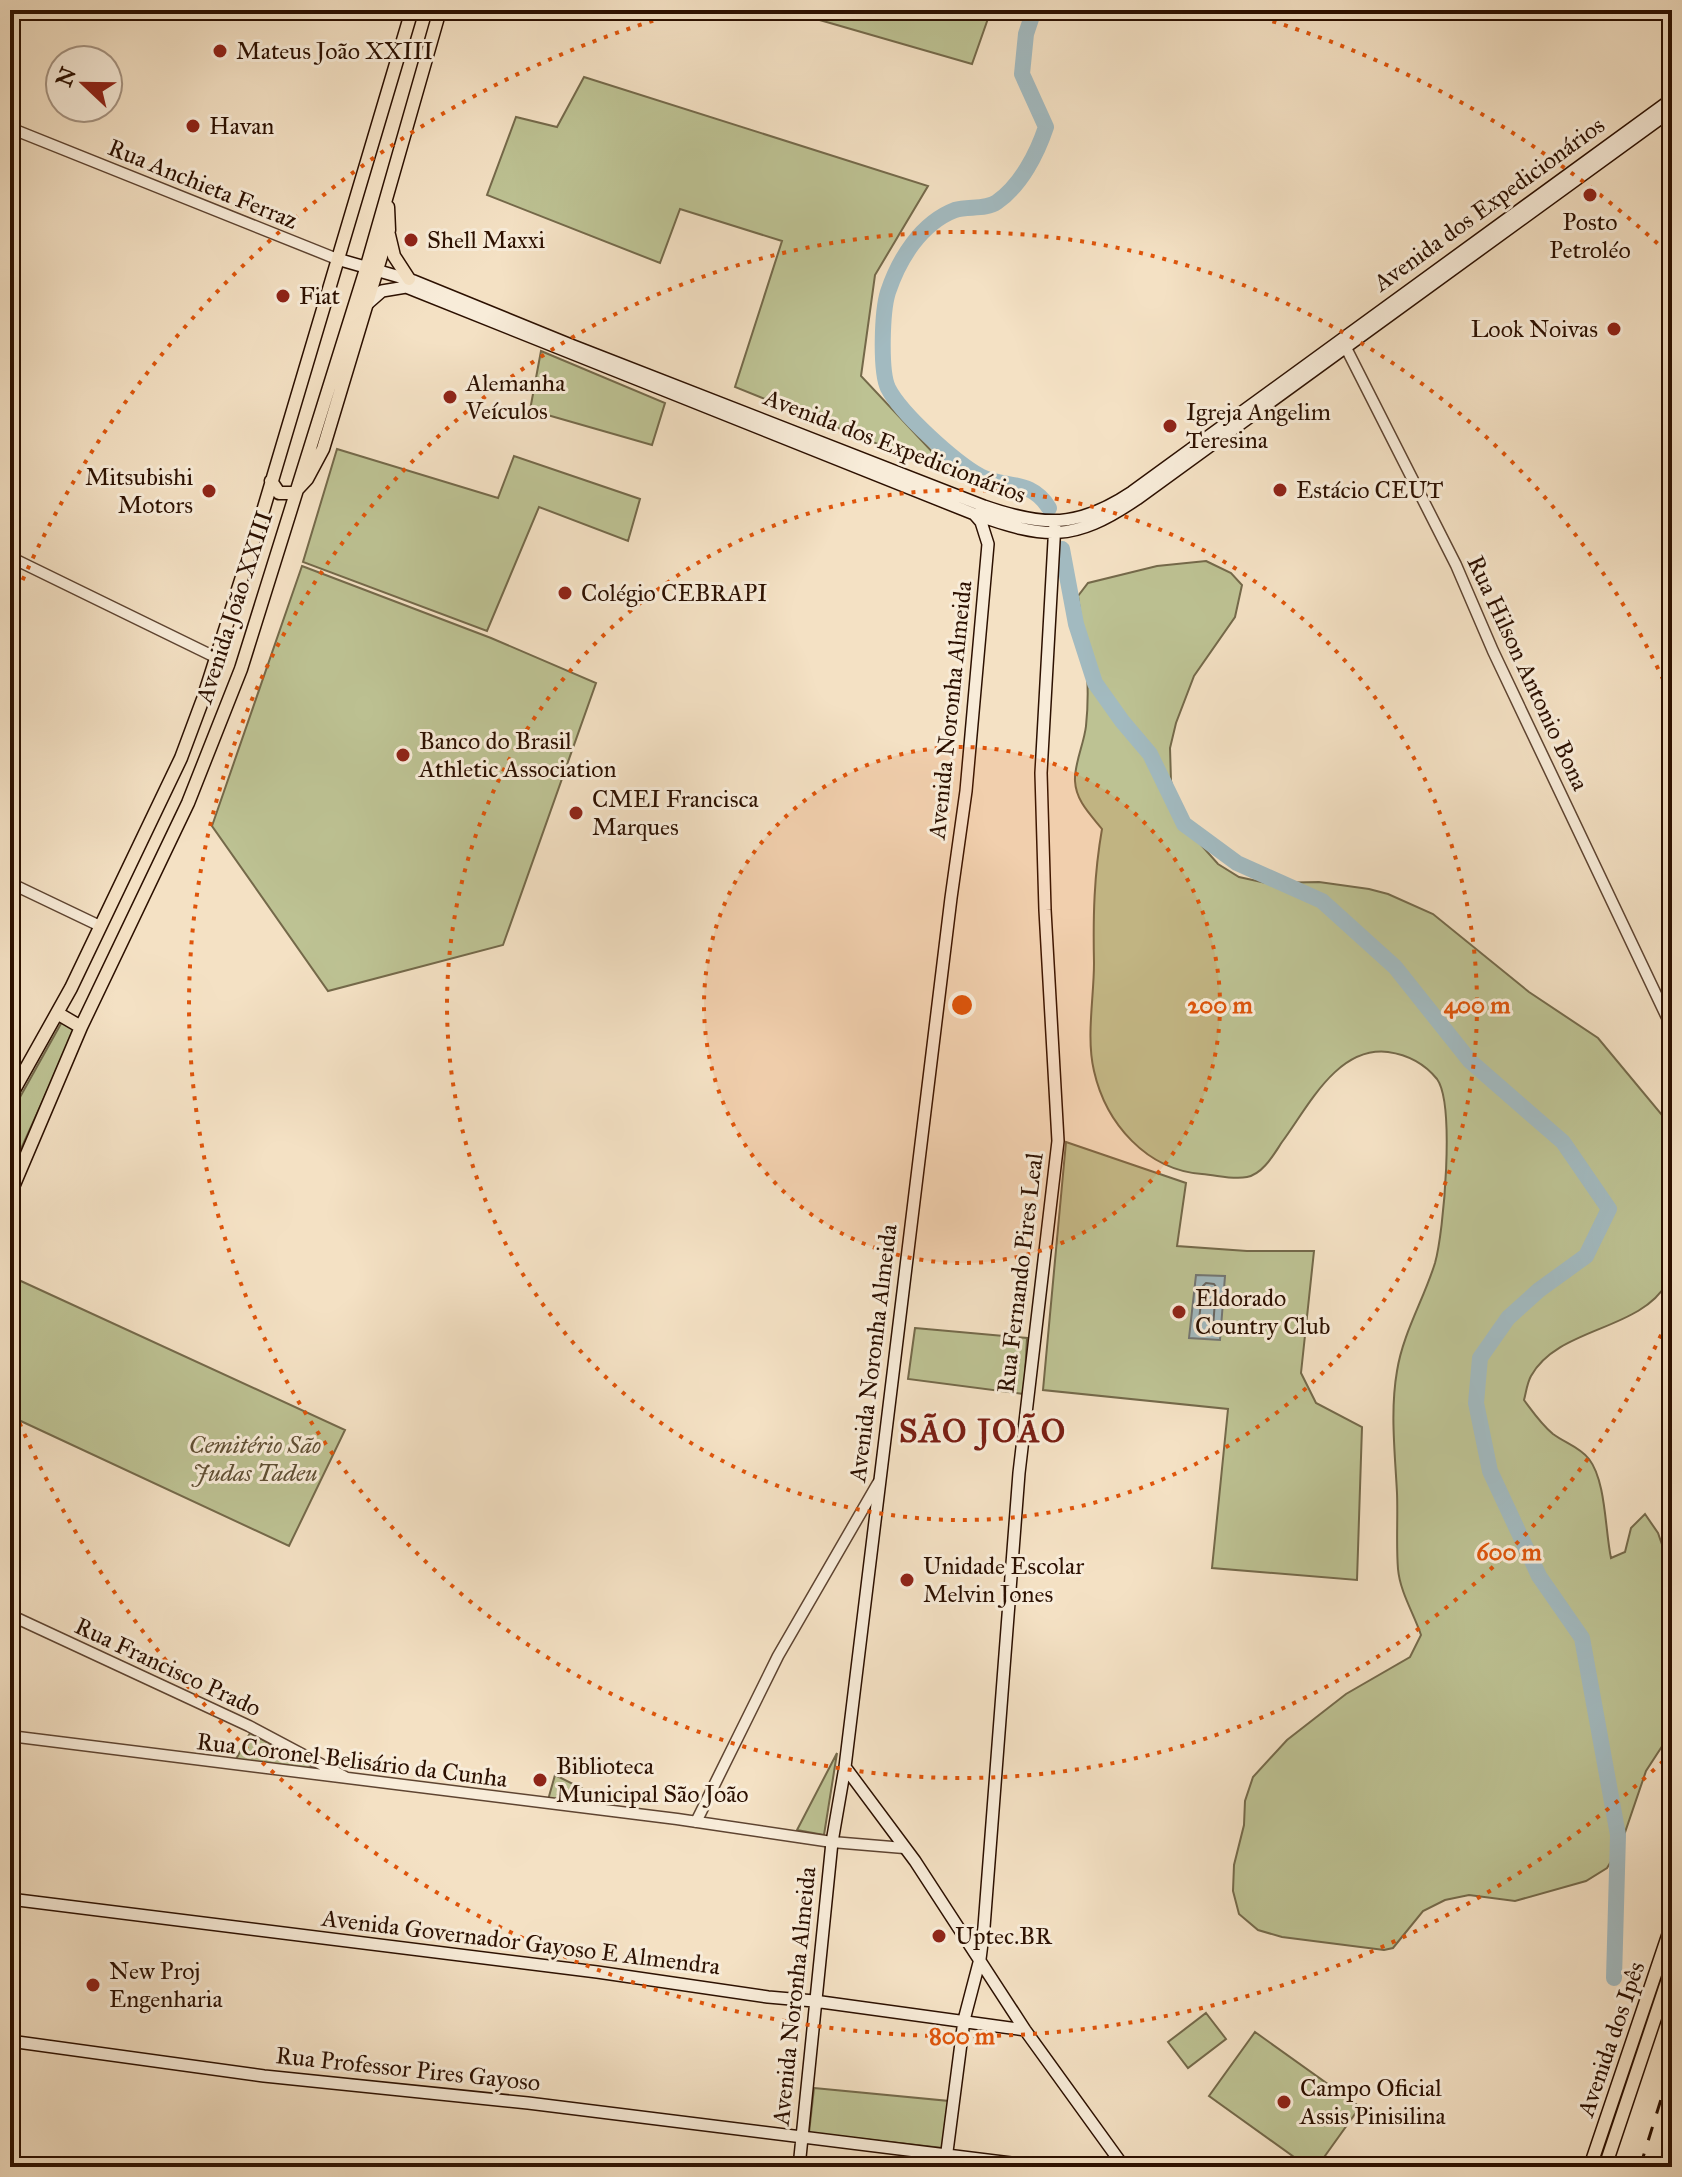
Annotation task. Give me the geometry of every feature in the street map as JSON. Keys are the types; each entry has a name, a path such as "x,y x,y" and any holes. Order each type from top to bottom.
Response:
{"main road":[{"path":"412,11 422,20 438,16"},
{"name":"Avenida João XXIII","path":"10,1097 71,988 181,758 203,699 263,511 412,11"},
{"name":"Avenida João XXIII","path":"10,1194 81,1027 188,803 241,669 294,493 372,271 387,196 438,16"},
{"path":"401,44 409,40 417,41 428,50"},
{"name":"Avenida dos Expedicionários","path":"1343,342 1672,99"},
{"name":"Avenida dos Expedicionários","path":"407,283 974,514 1003,524 1054,528 1116,503 1672,110"},
{"path":"366,305 382,291 407,283 394,256 387,196"},
{"path":"271,481 279,493 294,493 307,479 323,449 366,305 372,271 389,230"},
{"name":"Avenida dos Expedicionários","path":"337,259 571,345 1014,517 1054,528"},
{"path":"263,511 275,511 285,523"},
{"path":"974,514 981,522 988,544"},
{"path":"988,544 1003,524 1014,517"},
{"name":"Rua Fernando Pires Leal","path":"946,2161 964,2020 980,1959 1019,1473 1058,1141 1041,773 1054,528"},
{"name":"Avenida Noronha Almeida","path":"799,2167 832,1842 845,1767 965,803 988,544"},
{"path":"71,988 79,1000 93,1003"},
{"path":"57,1013 81,1027"},
{"path":"845,1767 980,1959 1025,2030 1124,2167"},
{"name":"Avenida Governador Gayoso E Almendra","path":"10,1899 597,1972 1025,2030"},
{"name":"Avenida dos Ipês","path":"1590,2167 1666,1971 1672,1924"},
{"name":"Avenida dos Ipês","path":"1605,2167 1654,2000"},
{"name":"Rua Professor Pires Gayoso","path":"10,2041 264,2076 528,2103 801,2138 946,2161 1044,2167"}],"street":[{"name":"Rua Anchieta Ferraz","path":"10,128 337,259"},
{"name":"Rua Hilson Antonio Bona","path":"1343,342 1456,565 1493,651 1672,1028"},
{"path":"10,557 215,657"},
{"path":"10,883 100,926"},
{"path":"696,1822 763,1684 878,1483"},
{"name":"Rua Francisco Prado","path":"10,1615 259,1731 351,1780"},
{"name":"Rua Coronel Belisário da Cunha","path":"10,1736 696,1822 832,1842 904,1848"}],"green space":[{"path":"785,10 991,10 972,64"},
{"path":"584,77 928,186 875,275 861,376 953,474 735,387 782,241 680,209 660,263 487,195 516,117 557,127"},
{"path":"541,351 665,403 652,445 530,410"},
{"path":"337,449 498,498 514,456 640,499 628,541 539,507 487,631 303,562"},
{"path":"1206,561 1231,573 1242,585 1235,617 1194,676 1170,748 1171,781 1185,827 1218,864 1239,877 1266,883 1319,882 1369,889 1433,914 1529,992 1598,1038 1662,1115 1672,1137 1672,1266 1667,1283 1655,1299 1638,1311 1579,1338 1543,1360 1530,1379 1524,1400 1549,1430 1581,1451 1595,1468 1602,1493 1611,1558 1625,1552 1631,1528 1645,1514 1658,1533 1672,1589 1672,1731 1646,1771 1620,1847 1607,1868 1586,1881 1515,1901 1469,1895 1445,1900 1423,1911 1393,1948 1384,1950 1282,1937 1258,1930 1239,1914 1233,1891 1234,1865 1244,1825 1245,1801 1253,1777 1287,1740 1346,1694 1410,1657 1421,1635 1399,1578 1394,1401 1400,1357 1438,1247 1447,1140 1442,1093 1432,1073 1403,1055 1370,1053 1354,1059 1326,1082 1263,1168 1247,1177 1231,1178 1182,1171 1147,1154 1119,1126 1108,1109 1092,1058 1090,1031 1095,896 1102,829 1081,801 1075,781 1086,726 1088,692 1078,596 1088,583 1157,566"},
{"name":"Banco do Brasil Athletic Association","path":"302,566 491,638 596,683 503,945 328,991 212,826"},
{"path":"63,1020 74,1027 71,1039 10,1173 10,1115"},
{"name":"Eldorado Country Club","path":"1066,1142 1186,1183 1177,1246 1247,1251 1314,1251 1301,1373 1316,1403 1362,1427 1357,1580 1212,1568 1228,1409 1043,1390"},
{"name":"Cemitério São Judas Tadeu","path":"10,1276 345,1430 289,1546 10,1416"},
{"path":"915,1328 1027,1338 1024,1394 908,1379"},
{"path":"250,1733 318,1770 234,1763"},
{"path":"837,1753 824,1835 797,1830"},
{"path":"555,1775 599,1797 593,1808 548,1800"},
{"path":"1206,2013 1226,2039 1188,2068 1168,2042"},
{"name":"Campo Oficial Assis Pinisilina","path":"1255,2032 1360,2107 1317,2167 1308,2167 1209,2096"},
{"path":"814,2088 949,2101 943,2148 809,2133"}],"water":[{"path":"1196,1275 1225,1276 1220,1340 1189,1338"}],"waterway":[{"path":"1034,10 1026,34 1022,74 1046,127 1038,148 1021,178 997,202 955,210 932,224 913,244 898,267 888,292 883,355 888,388 904,411 930,436 980,476 1026,488 1049,508"},
{"path":"1062,549 1076,624 1095,683 1150,754 1184,824 1237,863 1322,901 1395,967 1470,1061 1563,1142 1609,1209 1586,1256 1539,1290 1508,1318 1480,1358 1476,1403 1490,1471 1539,1576 1582,1638 1618,1835 1614,1978"}],"railway":[{"path":"1640,2167 1672,2064"}],"place":[{"name":"Mateus João XXIII","path":"220,51"},
{"name":"Havan","path":"193,126"},
{"name":"Posto Petroléo","path":"1590,195"},
{"name":"Shell Maxxi","path":"411,240"},
{"name":"Fiat","path":"283,296"},
{"name":"Look Noivas","path":"1614,329"},
{"name":"Alemanha Veículos","path":"450,397"},
{"name":"Igreja Angelim Teresina","path":"1170,426"},
{"name":"Estácio CEUT","path":"1280,490"},
{"name":"Mitsubishi Motors","path":"209,491"},
{"name":"Colégio CEBRAPI","path":"565,593"},
{"name":"Banco do Brasil Athletic Association","path":"403,755"},
{"name":"CMEI Francisca Marques","path":"576,813"},
{"name":"Eldorado Country Club","path":"1179,1312"},
{"name":"Unidade Escolar Melvin Jones","path":"907,1580"},
{"name":"Biblioteca Municipal São João","path":"540,1780"},
{"name":"Uptec.BR","path":"939,1936"},
{"name":"New Proj Engenharia","path":"93,1985"},
{"name":"Campo Oficial Assis Pinisilina","path":"1284,2102"}],"district":[{"name":"SÃO JOÃO","path":"983,1431"}]}
